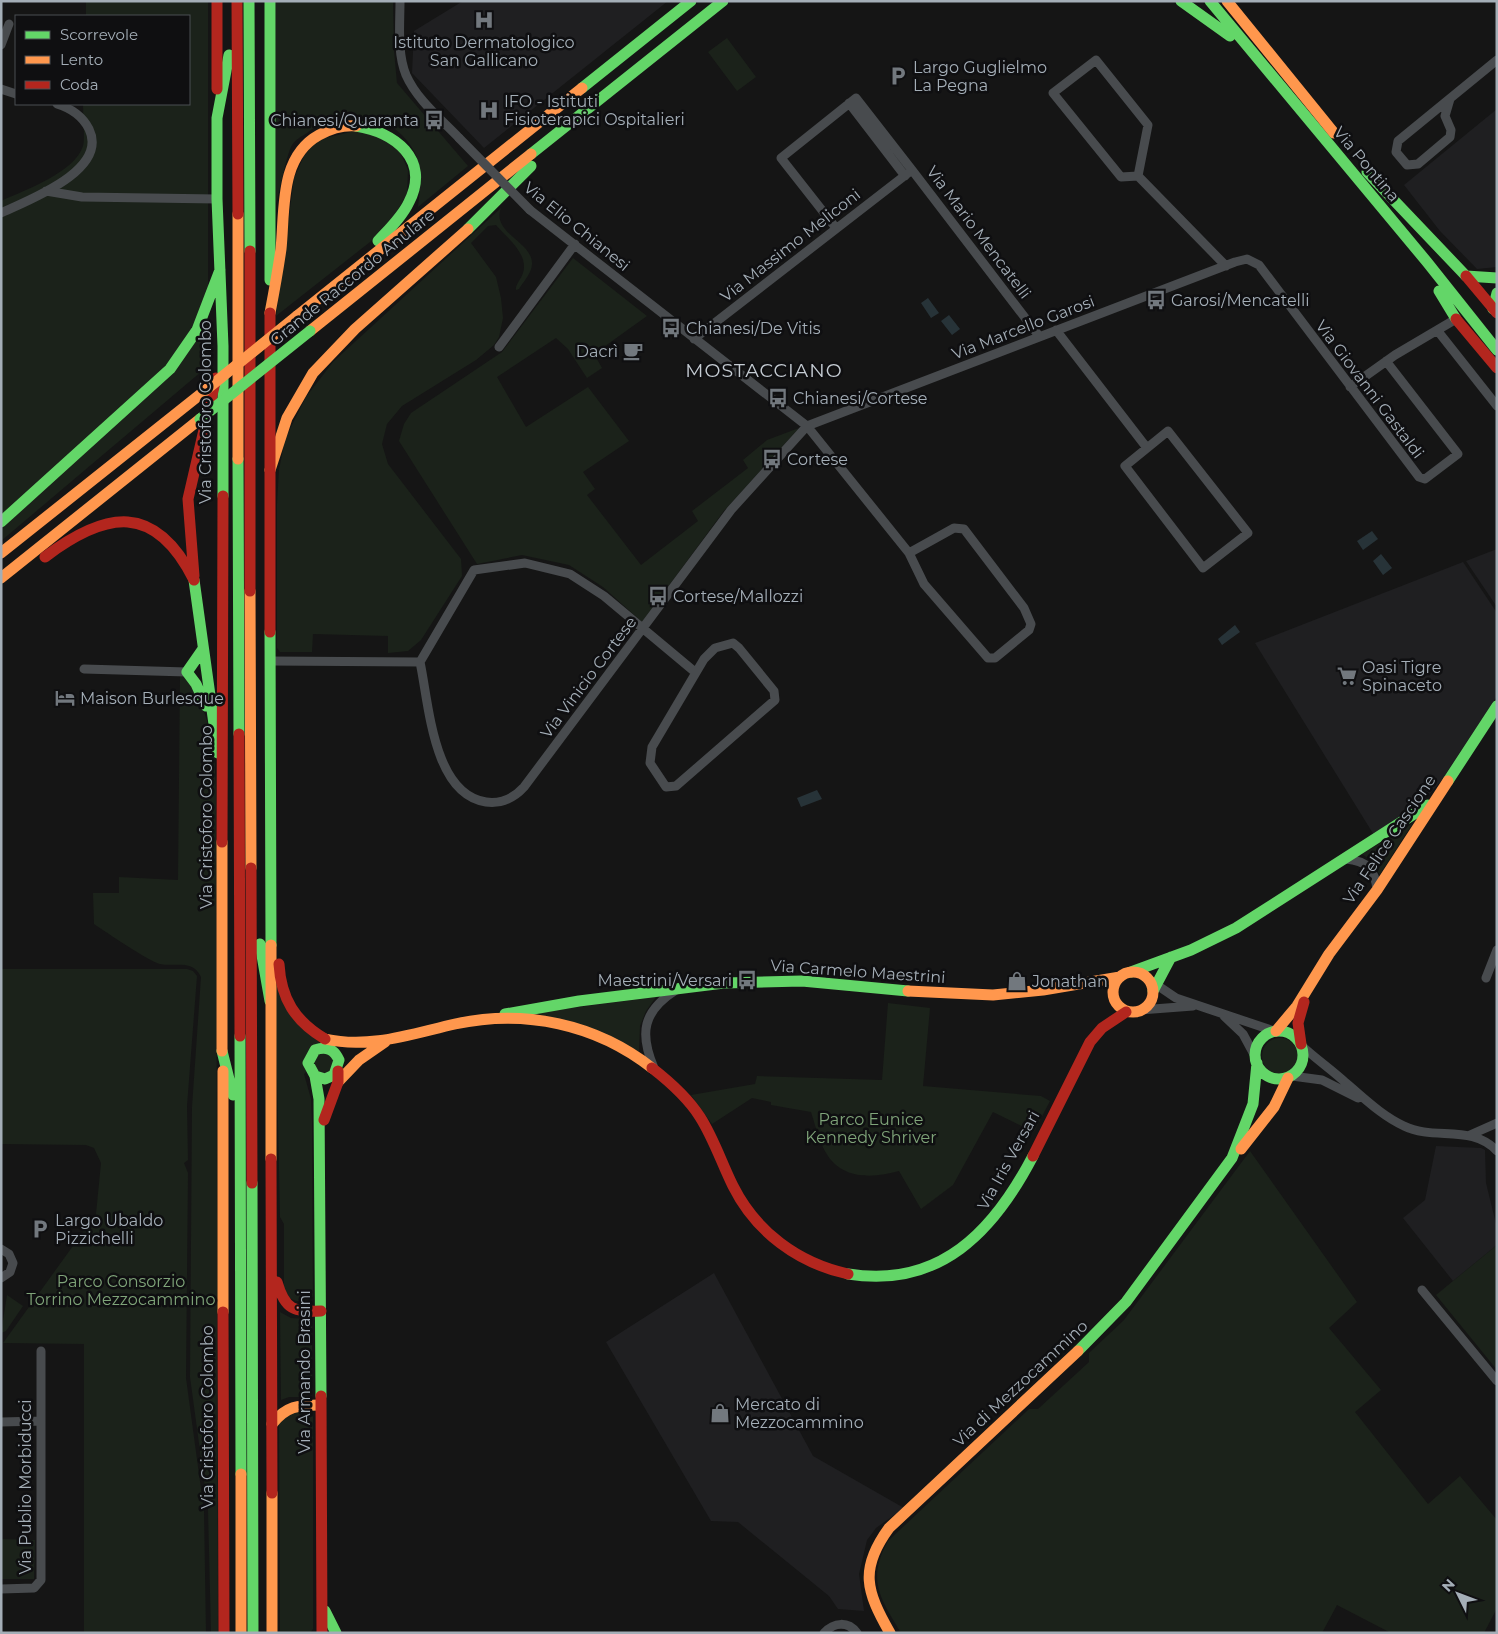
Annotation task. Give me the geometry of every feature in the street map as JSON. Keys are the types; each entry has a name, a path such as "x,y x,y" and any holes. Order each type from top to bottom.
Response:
{"main road":[{"name":"Via Cristoforo Colombo","path":"217,1 217,199 223,346 222,1051 224,1633"},
{"path":"249,1 253,1633"},
{"path":"270,1 272,1633"},
{"name":"Grande Raccordo Anulare","path":"1,553 691,1"},
{"name":"Grande Raccordo Anulare","path":"1,578 722,1"},
{"path":"678,36 735,1"},
{"path":"1181,1 1206,17 1256,57"},
{"name":"Via Pontina","path":"1210,1 1256,57 1364,177 1497,332"},
{"name":"Via Pontina","path":"1227,1 1264,46 1497,350"},
{"path":"1239,1 1264,46"},
{"name":"Via Cristoforo Colombo","path":"237,2 241,1633"},
{"path":"217,118 237,2"},
{"path":"270,470 277,443 291,407 316,368 457,238 524,173 574,120"},
{"path":"270,313 281,246 283,211 289,176 296,158 313,138 328,129 343,125 370,127 394,137 403,146 411,162 414,186 410,201 400,216 333,287"},
{"path":"1364,177 1466,276 1495,311"},
{"path":"1364,177 1456,318 1497,368"},
{"path":"1,522 178,362 202,322 220,270"},
{"path":"1466,276 1497,278"},
{"path":"1495,311 1497,293"},
{"path":"222,780 194,580 188,499 223,346"},
{"path":"1,585 80,533 111,522 137,524 161,535 183,558 194,580"},
{"path":"203,649 187,672 200,692 213,724"},
{"name":"Via Felice Cascione","path":"1275,1031 1308,990 1329,954 1377,890 1497,706"},
{"path":"270,767 278,800 279,968 281,990 296,1018 308,1029 332,1044 338,1055 338,1076"},
{"name":"Via Carmelo Maestrini","path":"476,1020 539,1007 724,983 788,981 993,995 1043,990 1125,974 1171,957 1236,928 1435,801"},
{"path":"251,862 257,881 260,944 270,1001"},
{"path":"1154,986 1142,973 1125,974 1114,985 1113,995 1117,1005 1126,1012 1140,1010 1148,1004 1154,986 1171,957"},
{"name":"Via Felice Cascione","path":"1301,1045 1298,1023 1308,990"},
{"name":"Via Iris Versari","path":"332,1044 362,1043 476,1020 540,1020 562,1023 599,1036 654,1069 705,1126 742,1203 756,1222 775,1239 804,1259 831,1270 860,1276 898,1274 925,1268 954,1254 993,1222 1023,1173 1090,1042 1102,1028 1126,1012"},
{"path":"1275,1031 1290,1034 1301,1045 1301,1063 1290,1077 1269,1076 1262,1072 1257,1061 1261,1039 1275,1031"},
{"path":"315,1076 330,1078 338,1076 392,1038"},
{"name":"Via Armando Brasini","path":"322,1633 320,1140 319,1099 315,1076 309,1068 312,1054 320,1048 332,1044"},
{"path":"222,1051 231,1083 240,1141"},
{"name":"Via di Mezzocammino","path":"1232,1158 1253,1104 1257,1061"},
{"name":"Via Armando Brasini","path":"320,1140 328,1105 338,1076"},
{"name":"Via di Mezzocammino","path":"890,1633 872,1599 867,1578 870,1557 882,1537 1116,1314 1232,1158 1244,1145 1277,1100 1290,1077"},
{"path":"272,1271 277,1280 280,1296 287,1306 299,1312 321,1311"},
{"path":"272,1424 281,1411 288,1406 320,1405"},
{"name":"Via Armando Brasini","path":"322,1604 336,1633"}],"street":[{"name":"Via Elio Chianesi","path":"400,1 401,51 406,74 422,99 530,210 807,426 908,553 924,584 990,659 995,658 1029,630 1031,624 1024,608 964,530 959,528 952,530 908,553"},
{"path":"1,45 9,24"},
{"path":"1096,60 1148,125 1138,176 1121,178 1053,92 1096,60"},
{"path":"1450,99 1445,116 1452,130 1450,137 1418,164 1407,165 1396,152 1398,141 1497,60"},
{"path":"1,90 15,94"},
{"name":"Via Mario Mencatelli","path":"836,228 781,158 853,100 1039,336"},
{"path":"1,213 46,192 79,168 88,156 92,144 91,133 82,119 72,110 60,105"},
{"name":"Via Massimo Meliconi","path":"694,339 909,173"},
{"path":"1138,176 1226,266"},
{"path":"46,192 82,197 217,199"},
{"path":"499,346 575,244"},
{"name":"Via Marcello Garosi","path":"807,426 1240,260 1250,260"},
{"name":"Via Giovanni Gastaldi","path":"1250,260 1258,266 1420,478 1427,478 1458,454 1386,361"},
{"path":"1350,387 1386,361 1456,318"},
{"path":"1056,330 1147,448"},
{"path":"1436,330 1497,406"},
{"name":"Via Vinicio Cortese","path":"420,662 437,744 449,777 474,798 489,802 500,802 513,797 524,787 731,510 807,426"},
{"path":"1168,431 1248,533 1203,568 1125,466 1147,448 1168,431"},
{"path":"270,661 420,662 474,570 520,563 562,571 599,592 695,672"},
{"path":"733,643 738,646 774,692 776,698 766,710 676,786 667,787 653,770 650,756 654,745 695,672 710,652 726,644 733,643"},
{"path":"84,669 187,672"},
{"path":"1346,858 1361,861 1371,868 1375,876 1377,890"},
{"path":"1486,978 1493,967 1497,950"},
{"path":"1154,986 1176,998 1275,1031"},
{"path":"654,1069 646,1047 646,1025 657,1005 678,988"},
{"path":"1140,1010 1201,1006"},
{"path":"539,1007 534,1014 540,1020"},
{"path":"1220,1013 1243,1034 1257,1061"},
{"path":"1301,1045 1393,1121 1414,1130 1470,1135 1486,1141 1497,1151"},
{"path":"1290,1077 1322,1080 1369,1103"},
{"path":"1470,1135 1497,1123"},
{"path":"1,1249 11,1256 13,1263 11,1270 2,1281"},
{"path":"1422,1290 1497,1381"},
{"name":"Via Publio Morbiducci","path":"1,1589 32,1588 39,1584 41,1580 41,1351"},
{"path":"1,1422 41,1421"},
{"path":"824,1633 829,1628 843,1624 849,1625 858,1633"}],"shaded area":[{"name":"IFO - Istituti Fisioterapici Ospitalieri","path":"463,1 668,1 484,148 412,73 414,31"},
{"path":"1497,109 1497,267 1477,269 1440,231 1404,185"},
{"path":"928,298 939,313 931,318 921,303"},
{"path":"949,315 960,329 952,335 941,321"},
{"path":"1372,531 1378,539 1363,550 1357,541"},
{"path":"1497,549 1497,607 1466,561"},
{"path":"1381,554 1392,568 1383,575 1373,561"},
{"path":"1463,562 1497,613 1497,696 1441,781 1428,796 1414,810 1374,835 1255,643"},
{"path":"1235,625 1240,632 1222,645 1218,639"},
{"path":"817,790 822,799 801,807 797,798"},
{"path":"1436,1146 1481,1148 1485,1150 1486,1183 1497,1228 1497,1245 1453,1281 1403,1218 1425,1200"},
{"path":"714,1273 813,1456 904,1508 876,1528 867,1540 859,1574 864,1611 838,1609 829,1596 738,1522 711,1521 606,1342"}],"green space":[{"path":"86,1 208,1 208,366 1,541 1,201 48,180 78,156 84,143 83,105 190,105 190,15 86,15"},
{"path":"276,1 393,1 397,83 468,166 418,207 419,164 414,151 404,138 393,127 379,120 365,116 335,118 320,124 292,145 285,165 276,204"},
{"path":"727,38 756,77 737,91 708,52"},
{"path":"363,129 398,147 408,170 407,195 384,231 276,316 294,178 304,156 317,140"},
{"path":"501,208 500,217 502,224 526,249 531,256 532,264 531,271 519,289 516,290 516,286 523,273 523,259 516,247 496,225 488,226 471,243 496,277 503,318 499,337 494,345 476,360 402,406 387,424 382,444 388,464 461,559 462,576 421,640 408,651 388,653 388,636 313,634 312,652 280,652 277,648 277,504 279,470 285,439 306,397 333,362"},
{"path":"573,258 647,316 594,354 602,368 587,378 568,349 556,338 497,377 526,427 588,387 629,441 583,472 595,489 587,495 641,565 698,521 692,511 748,468 743,460 767,440 799,428 723,512 642,622 603,587 569,565 522,555 477,564 399,441 404,424 411,413 502,352"},
{"path":"180,675 186,678 197,694 209,727 215,760 218,1633 211,1633 208,1510 190,1377 192,1107 201,977 198,971 189,966 166,965 155,962 94,924 93,893 119,893 119,877 178,880"},
{"path":"1413,823 1379,874 1373,862 1362,854"},
{"name":"Parco Consorzio Torrino Mezzocammino","path":"1,969 187,969 193,971 197,976 187,1106 188,1160 184,1163 188,1173 186,1378 204,1511 206,1633 84,1633 84,1344 3,1343 96,1214 101,1163 94,1148 86,1145 1,1144"},
{"path":"275,984 321,1041 307,1054 305,1062 306,1072 304,1074 311,1099 312,1121 313,1297 305,1302 292,1299 284,1288 284,1224 280,1217"},
{"path":"656,997 646,1011 640,1026 639,1052 539,1014 540,1012"},
{"name":"Parco Eunice Kennedy Shriver","path":"888,1003 930,1008 923,1086 1041,1096 1050,1101 1034,1132 993,1112 953,1185 921,1209 899,1171 880,1175 860,1175 851,1173 835,1164 822,1146 811,1112 771,1105 771,1102 752,1098 712,1124 691,1095 755,1084 757,1076 882,1080"},
{"path":"1280,1038 1287,1039 1293,1043 1297,1049 1297,1063 1293,1069 1287,1073 1280,1074 1273,1073 1267,1069 1263,1063 1262,1056 1263,1049 1267,1043 1273,1039"},
{"path":"321,1052 334,1057 329,1074 318,1073 313,1060"},
{"path":"1250,1151 1357,1302 1329,1328 1381,1390 1355,1412 1428,1504 1460,1476 1497,1520 1497,1608 1484,1633 1391,1633 1337,1605 1322,1633 901,1633 882,1599 877,1578 881,1555 888,1541 1029,1409 1038,1409 1089,1362 1089,1353 1124,1320"},
{"path":"1497,1245 1497,1370 1436,1295"},
{"path":"7,1295 23,1306 6,1331 1,1333"},
{"path":"280,1312 291,1318 306,1319 312,1324 312,1389 307,1397 289,1397 281,1400"},
{"path":"307,1409 313,1417 313,1629 310,1633 280,1633 279,1423 283,1415"},
{"path":"1,1539 35,1540 34,1579 1,1579"}],"traffic: fast":[{"path":"249,1 250,251"},
{"path":"270,1 270,280"},
{"path":"582,88 691,1"},
{"path":"531,154 723,1"},
{"path":"1181,1 1230,36"},
{"path":"1210,1 1427,262 1497,350"},
{"path":"217,118 229,55"},
{"path":"217,118 217,199 223,346 223,496"},
{"path":"356,126 370,129 395,141 405,150 412,161 415,173 415,187 409,202 403,213 378,241"},
{"path":"468,229 531,166"},
{"path":"1367,172 1466,276"},
{"path":"1,522 170,369 197,330 220,270"},
{"path":"1466,276 1497,278"},
{"path":"1439,291 1456,319"},
{"path":"1493,309 1497,293"},
{"path":"200,419 310,331"},
{"path":"238,459 239,734"},
{"path":"194,580 218,753"},
{"path":"270,632 271,945"},
{"path":"203,649 187,672 196,684 206,706"},
{"path":"1448,781 1497,706"},
{"path":"1131,972 1191,950 1236,928 1428,805"},
{"path":"260,944 270,1001"},
{"path":"1153,991 1171,957"},
{"path":"505,1014 579,1001 724,983 802,981 908,991"},
{"path":"1279,1031 1288,1033 1296,1038 1301,1046 1303,1055 1301,1064 1296,1072 1288,1077 1279,1079 1270,1077 1262,1072 1257,1064 1255,1055 1257,1046 1262,1038 1270,1033 1279,1031"},
{"path":"240,1036 241,1474"},
{"path":"315,1076 325,1079 334,1075 339,1060 329,1049 315,1050 308,1063 315,1076 319,1099 321,1396"},
{"path":"222,1051 233,1095"},
{"path":"1078,1351 1126,1302 1232,1158 1253,1104 1257,1063"},
{"path":"848,1274 881,1276 910,1272 937,1263 960,1249 982,1230 1001,1208 1033,1156"},
{"path":"252,1183 253,1633"},
{"path":"325,1611 336,1633"}],"traffic: slow":[{"path":"1227,1 1334,133"},
{"path":"297,316 582,88"},
{"path":"270,313 281,249 284,202 290,170 306,145 319,135 337,128 356,126"},
{"path":"310,331 531,154"},
{"path":"238,214 238,459"},
{"path":"270,470 287,418 313,373 355,329 468,229"},
{"path":"202,393 297,316"},
{"path":"1,553 202,393"},
{"path":"1,578 200,419"},
{"path":"250,591 251,868"},
{"path":"1276,1031 1297,1006 1329,954 1377,890 1448,781"},
{"path":"222,842 222,1051"},
{"path":"271,945 271,1159"},
{"path":"1129,972 1137,972 1144,975 1150,981 1153,992 1150,1003 1144,1009 1137,1012 1129,1012 1122,1009 1116,1003 1113,996 1113,988 1116,981 1122,975 1129,972"},
{"path":"908,991 993,995 1043,990 1120,977"},
{"path":"325,1039 342,1042 374,1041 481,1020 507,1018 533,1020 559,1024 607,1040 652,1068"},
{"path":"338,1082 359,1060 385,1042"},
{"path":"223,1071 223,1312"},
{"path":"1241,1149 1274,1107 1288,1078"},
{"path":"890,1633 876,1605 869,1580 873,1556 879,1543 889,1528 1078,1351"},
{"path":"272,1424 282,1413 293,1408 305,1405 320,1405"},
{"path":"241,1474 241,1633"},
{"path":"272,1493 272,1633"}],"traffic: jam":[{"path":"217,1 217,89"},
{"path":"237,1 238,214"},
{"path":"250,251 250,591"},
{"path":"1466,276 1497,313"},
{"path":"270,313 270,632"},
{"path":"1456,319 1497,368"},
{"path":"194,576 188,499 216,378"},
{"path":"222,842 223,496"},
{"path":"45,557 89,530 109,523 128,522 146,526 163,537 179,555 194,580"},
{"path":"239,734 240,1036"},
{"path":"251,868 252,1183"},
{"path":"279,964 283,988 292,1008 305,1025 325,1039"},
{"path":"1301,1044 1298,1023 1304,1002"},
{"path":"1033,1156 1090,1042 1102,1028 1126,1012"},
{"path":"652,1068 690,1103 700,1117 710,1134 742,1203 766,1231 780,1243 812,1262 848,1274"},
{"path":"324,1120 338,1082 338,1071"},
{"path":"271,1159 272,1493"},
{"path":"277,1282 287,1304 297,1310 321,1311"},
{"path":"223,1312 224,1633"},
{"path":"321,1396 322,1633"}],"place":[{"name":"Istituto Dermatologico San Gallicano","path":"484,20"},
{"name":"Largo Guglielmo La Pegna","path":"898,76"},
{"name":"IFO - Istituti Fisioterapici Ospitalieri","path":"489,110"},
{"name":"Chianesi/Quaranta","path":"434,120"},
{"name":"Garosi/Mencatelli","path":"1156,300"},
{"name":"Chianesi/De Vitis","path":"671,328"},
{"name":"Dacrì","path":"633,351"},
{"name":"Chianesi/Cortese","path":"778,398"},
{"name":"Cortese","path":"772,459"},
{"name":"Cortese/Mallozzi","path":"658,596"},
{"name":"Oasi Tigre Spinaceto","path":"1347,676"},
{"name":"Maison Burlesque","path":"65,698"},
{"name":"Maestrini/Versari","path":"747,980"},
{"name":"Jonathan","path":"1017,981"},
{"name":"Largo Ubaldo Pizzichelli","path":"40,1229"},
{"name":"Mercato di Mezzocammino","path":"720,1413"}],"district":[{"name":"MOSTACCIANO","path":"764,370"}]}
